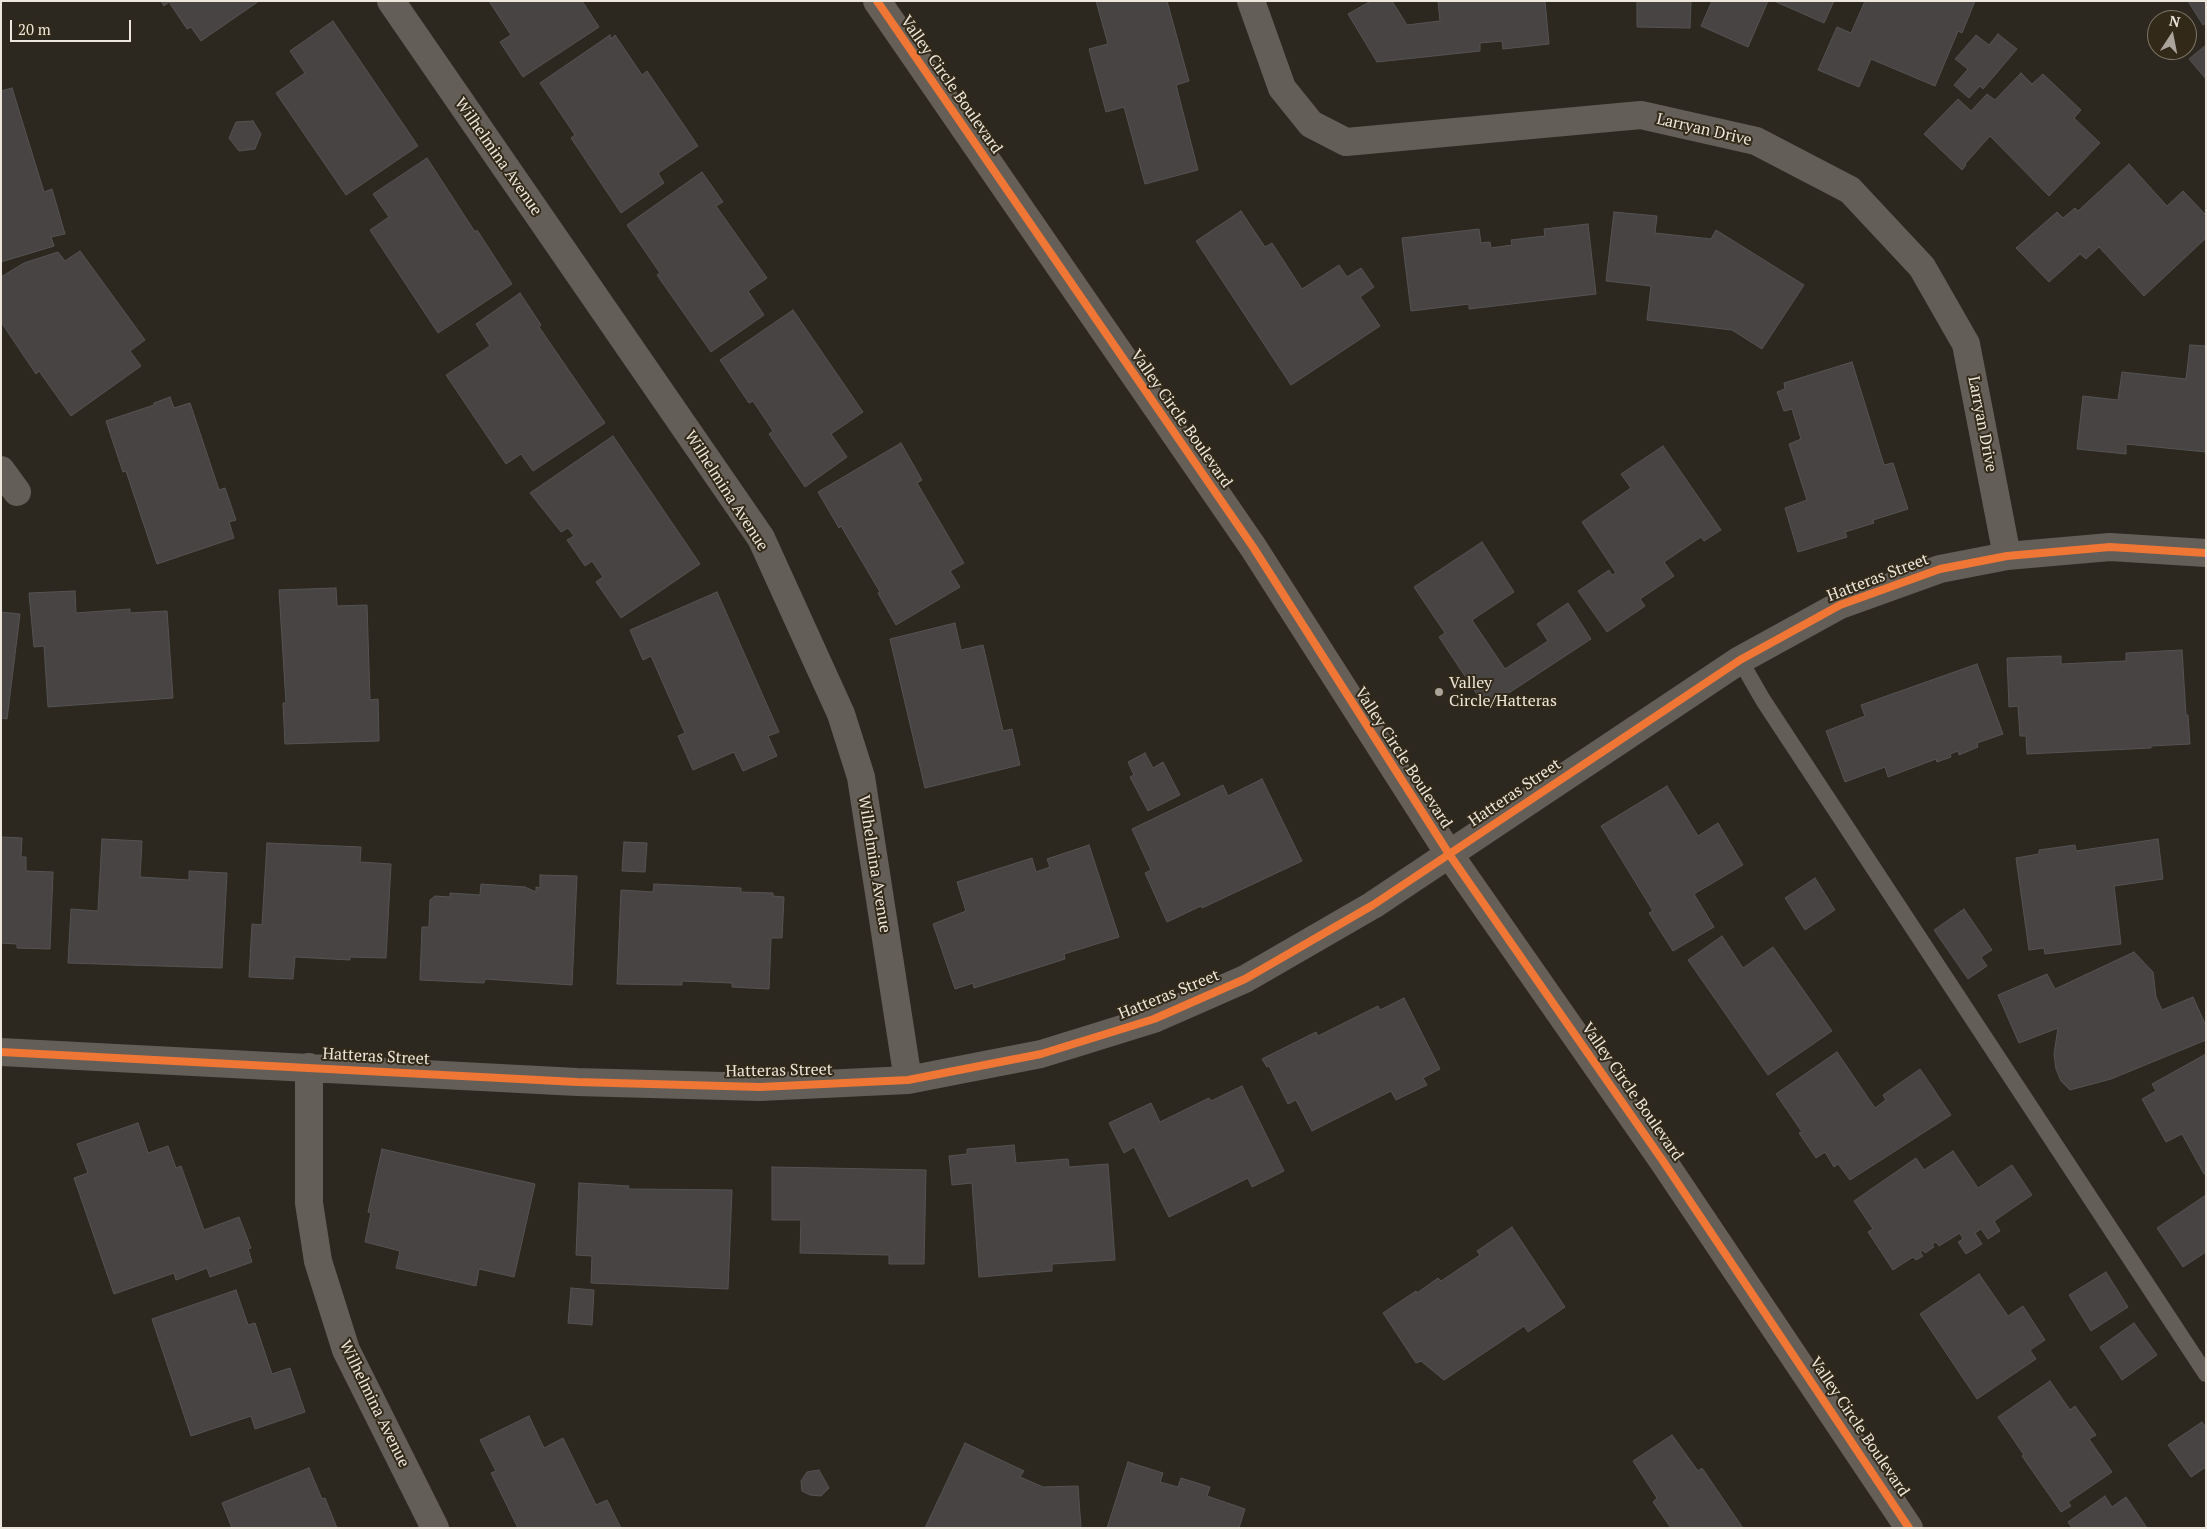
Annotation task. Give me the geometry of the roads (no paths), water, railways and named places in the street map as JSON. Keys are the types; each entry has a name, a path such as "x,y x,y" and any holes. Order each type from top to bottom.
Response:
{"main road":[{"name":"Valley Circle Boulevard","path":"877,1 1253,547 1449,854 1658,1153 1909,1528"}],"street":[{"name":"Wilhelmina Avenue","path":"391,1 760,538 841,714 861,777 908,1080"},
{"name":"Larryan Drive","path":"1251,1 1282,88 1311,124 1346,142 1641,115 1756,142 1850,190 1922,267 1966,344 2007,556"},
{"path":"1,470 17,492"},
{"name":"Hatteras Street","path":"1,1052 577,1082 760,1087 908,1080 1041,1054 1154,1019 1245,979 1374,905 1740,660 1840,605 1940,570 2007,556 2110,547 2206,553"},
{"name":"Wilhelmina Avenue","path":"309,1068 309,1203 318,1261 346,1350 435,1528"}],"lane":[{"path":"1740,660 1763,700 2206,1374"}],"place":[{"name":"Valley Circle/Hatteras","path":"1439,692"}]}
